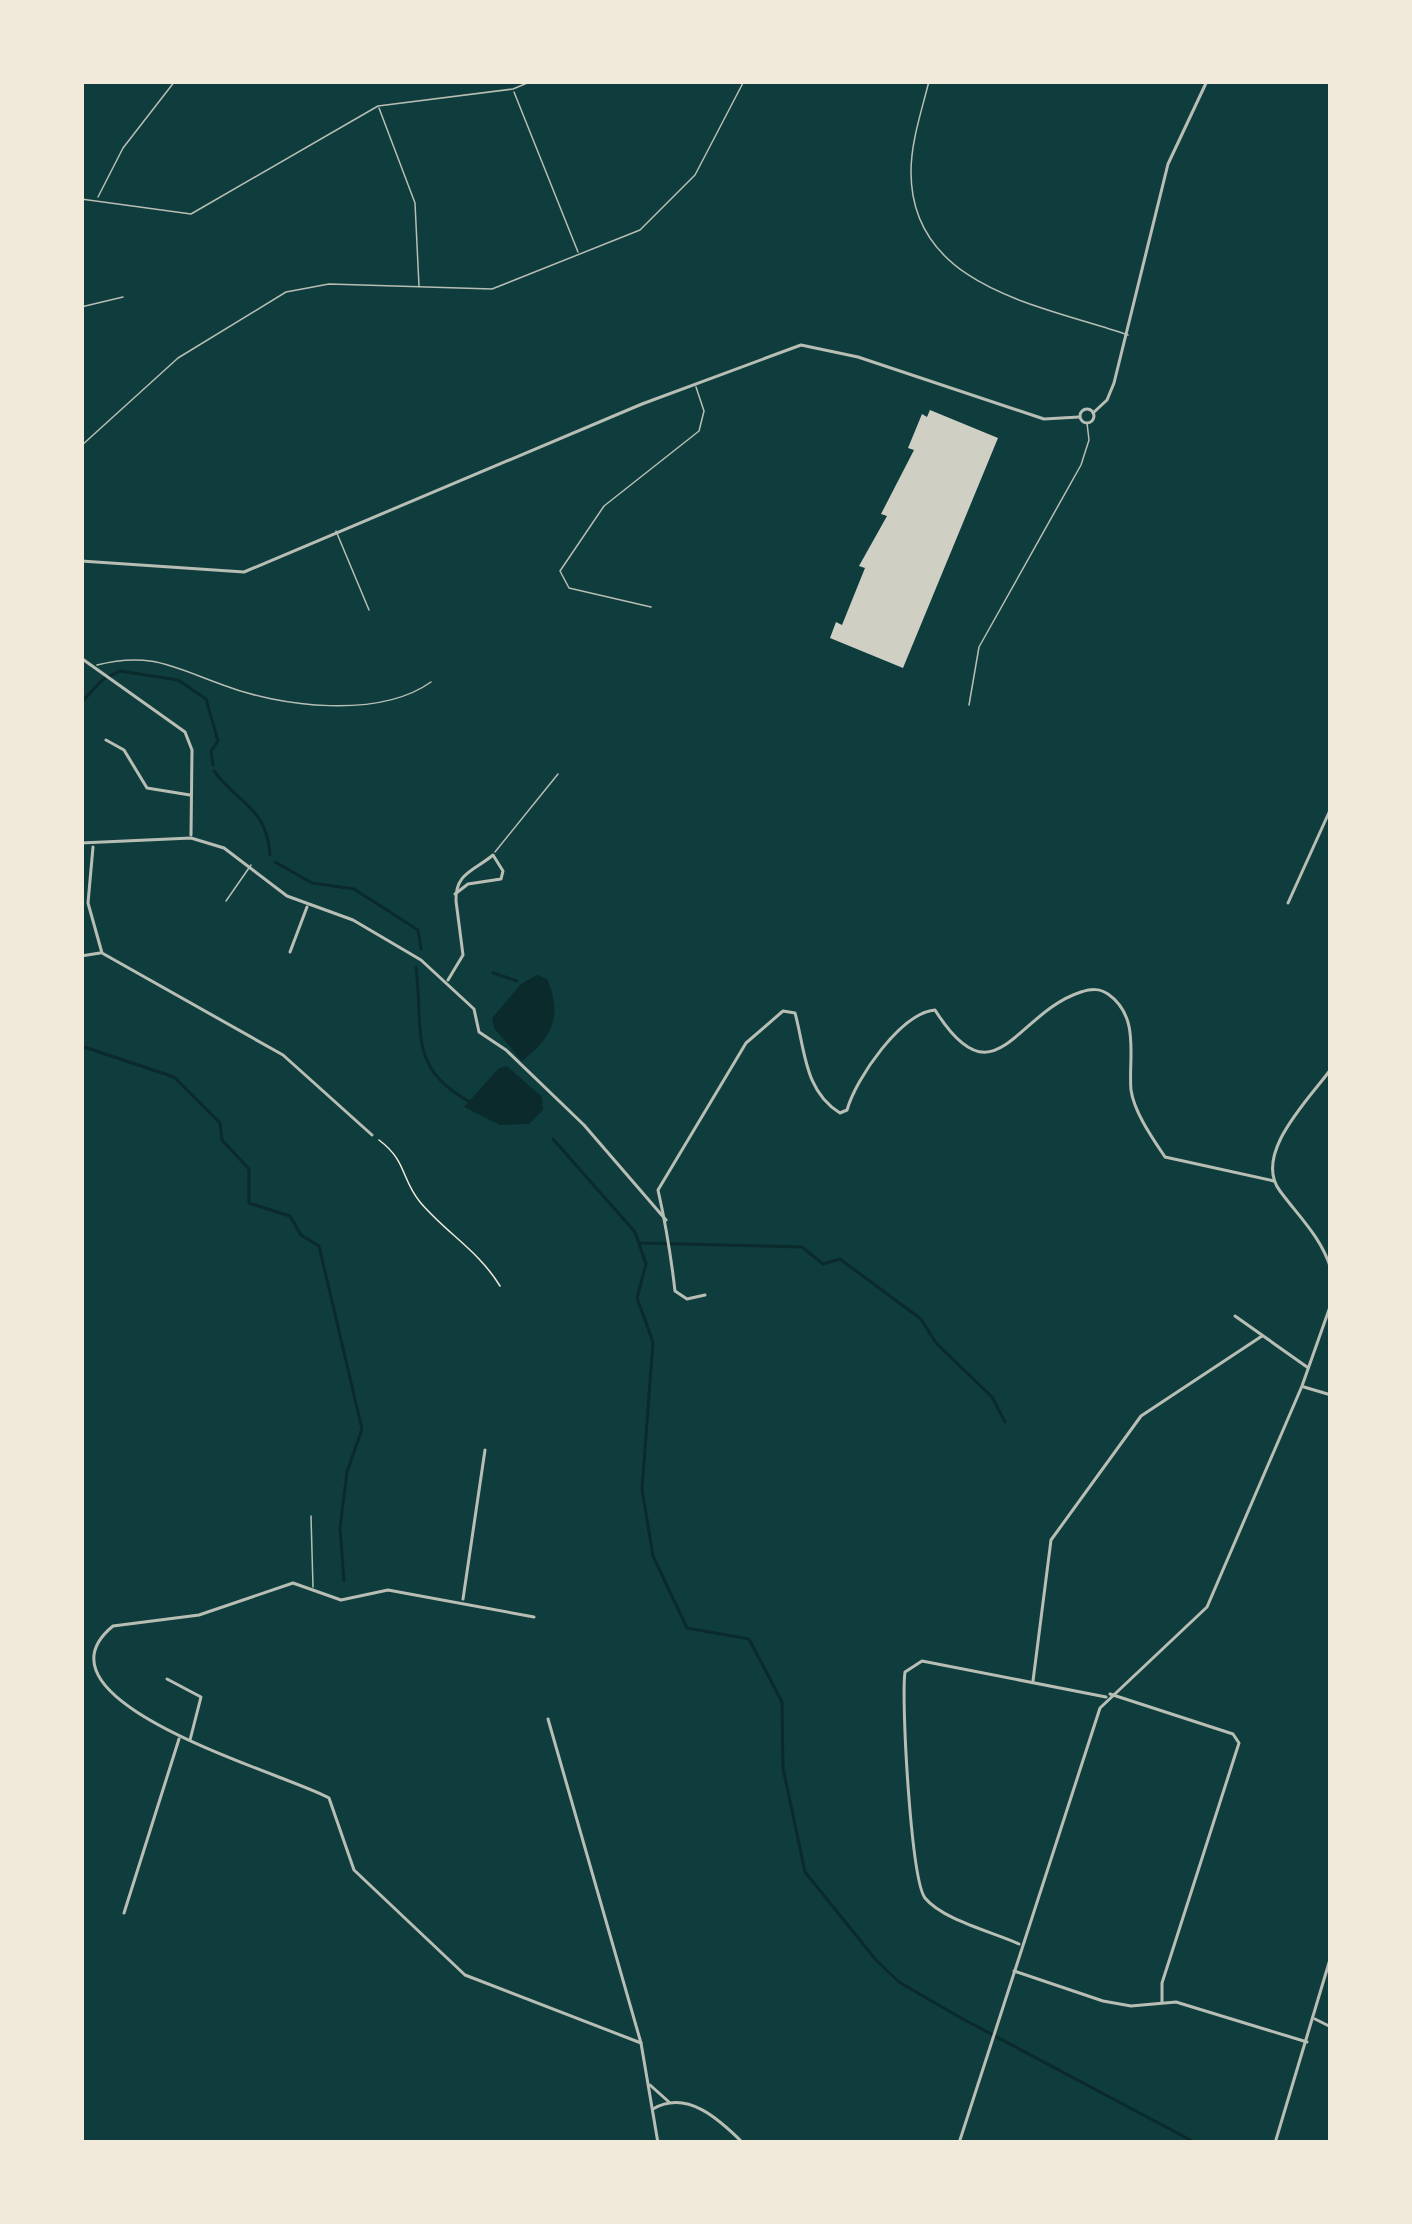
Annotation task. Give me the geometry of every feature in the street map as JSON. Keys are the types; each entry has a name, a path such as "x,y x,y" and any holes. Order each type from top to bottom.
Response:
{"street":[{"path":"81,561 244,572 777,350 814,346 1044,419 1079,417 1088,423 1107,400 1128,334 1168,164 1207,81"},
{"path":"1079,417 1084,410 1093,413"},
{"path":"81,658 185,732 192,750 191,838"},
{"path":"106,740 124,750 144,785 191,795"},
{"path":"1288,903 1331,808"},
{"path":"81,843 191,838 224,848 307,906 374,931 446,982 472,1008 479,1032 506,1050 584,1124 666,1220"},
{"path":"93,843 88,903 102,952"},
{"path":"446,982 462,961 455,894 462,876 493,855 503,871 501,878 468,884 455,894"},
{"path":"290,952 307,906"},
{"path":"81,956 102,952 284,1055 372,1135"},
{"path":"705,1295 687,1299 675,1291 665,1253 668,1212 658,1190 746,1043 780,1012 795,1013 803,1060 838,1112 847,1110 856,1084 878,1053 929,1010 972,1050 985,1054 1005,1050 1049,1007 1088,990 1103,992 1115,1001 1130,1031 1132,1097 1166,1157 1274,1181 1312,1229 1331,1270"},
{"path":"1274,1181 1276,1147 1331,1069"},
{"path":"959,2143 1020,1944 1108,1695 1207,1606 1302,1386 1331,1304"},
{"path":"1235,1316 1309,1368"},
{"path":"1033,1682 1051,1540 1141,1416 1262,1336"},
{"path":"1302,1386 1331,1395"},
{"path":"463,1601 485,1450"},
{"path":"534,1617 383,1590 341,1600 313,1587 282,1585 199,1615 126,1622 104,1634 95,1656 106,1687 179,1738 329,1798 354,1870 472,1981 641,2044"},
{"path":"1020,1944 936,1907 921,1891 913,1842 903,1684 906,1670 922,1661 1108,1695 1233,1733 1239,1743 1162,1983 1162,2002"},
{"path":"167,1679 201,1697 190,1742"},
{"path":"548,1719 641,2044 658,2143"},
{"path":"124,1912 179,1738"},
{"path":"1275,2143 1331,1956"},
{"path":"1012,1970 1121,2005 1162,2002 1233,2017 1307,2042"},
{"path":"1314,2018 1331,2027"},
{"path":"650,2085 671,2103 716,2116 742,2143"},
{"path":"653,2109 671,2103"}],"lane":[{"path":"96,201 123,148 175,81"},
{"path":"81,199 167,214 197,212 379,106 513,89 532,81"},
{"path":"81,446 178,358 286,292 329,284 492,290 640,230 695,175 744,81"},
{"path":"929,81 911,178 923,229 937,252 987,286 1128,334"},
{"path":"513,89 579,256"},
{"path":"379,106 415,203 419,290"},
{"path":"81,307 123,297"},
{"path":"651,608 569,588 560,571 604,506 699,431 704,411 694,383"},
{"path":"968,705 979,647 1081,465 1088,423"},
{"path":"336,531 369,610"},
{"path":"93,665 142,659 174,664 261,696 317,703 404,697 431,682"},
{"path":"493,855 558,774"},
{"path":"226,901 250,865"},
{"path":"311,1516 313,1587"}],"path":[{"path":"372,1135 400,1156 418,1201 481,1255 500,1286"}],"water":[{"path":"537,975 547,979 554,1014 548,1034 522,1061 494,1028 492,1018 521,984"},
{"path":"507,1066 542,1097 543,1110 529,1124 500,1125 464,1107 499,1068"}],"building":[{"path":"930,410 998,438 903,668 830,638 836,622 842,625 865,568 859,566 887,516 881,514 914,450 908,448 922,414 927,417"}],"waterway":[{"path":"81,703 102,680 120,671 178,680 206,699 218,741 211,751 213,765"},
{"path":"214,771 258,816 270,855"},
{"path":"275,862 312,883 354,889 418,930 421,949"},
{"path":"416,967 420,1030 428,1062 437,1077 472,1103"},
{"path":"493,973 517,981"},
{"path":"81,1046 174,1077 220,1123 222,1140 249,1169 249,1203 290,1216 301,1235 319,1246 362,1429 347,1472 340,1528 344,1581"},
{"path":"553,1139 635,1232 646,1264 637,1298 653,1342 642,1489 653,1556 687,1628 749,1639 782,1702 783,1768 805,1872 899,1982 1196,2143"},
{"path":"641,1243 802,1247 823,1264 840,1259 921,1319 936,1343 992,1397 1005,1422"}]}
